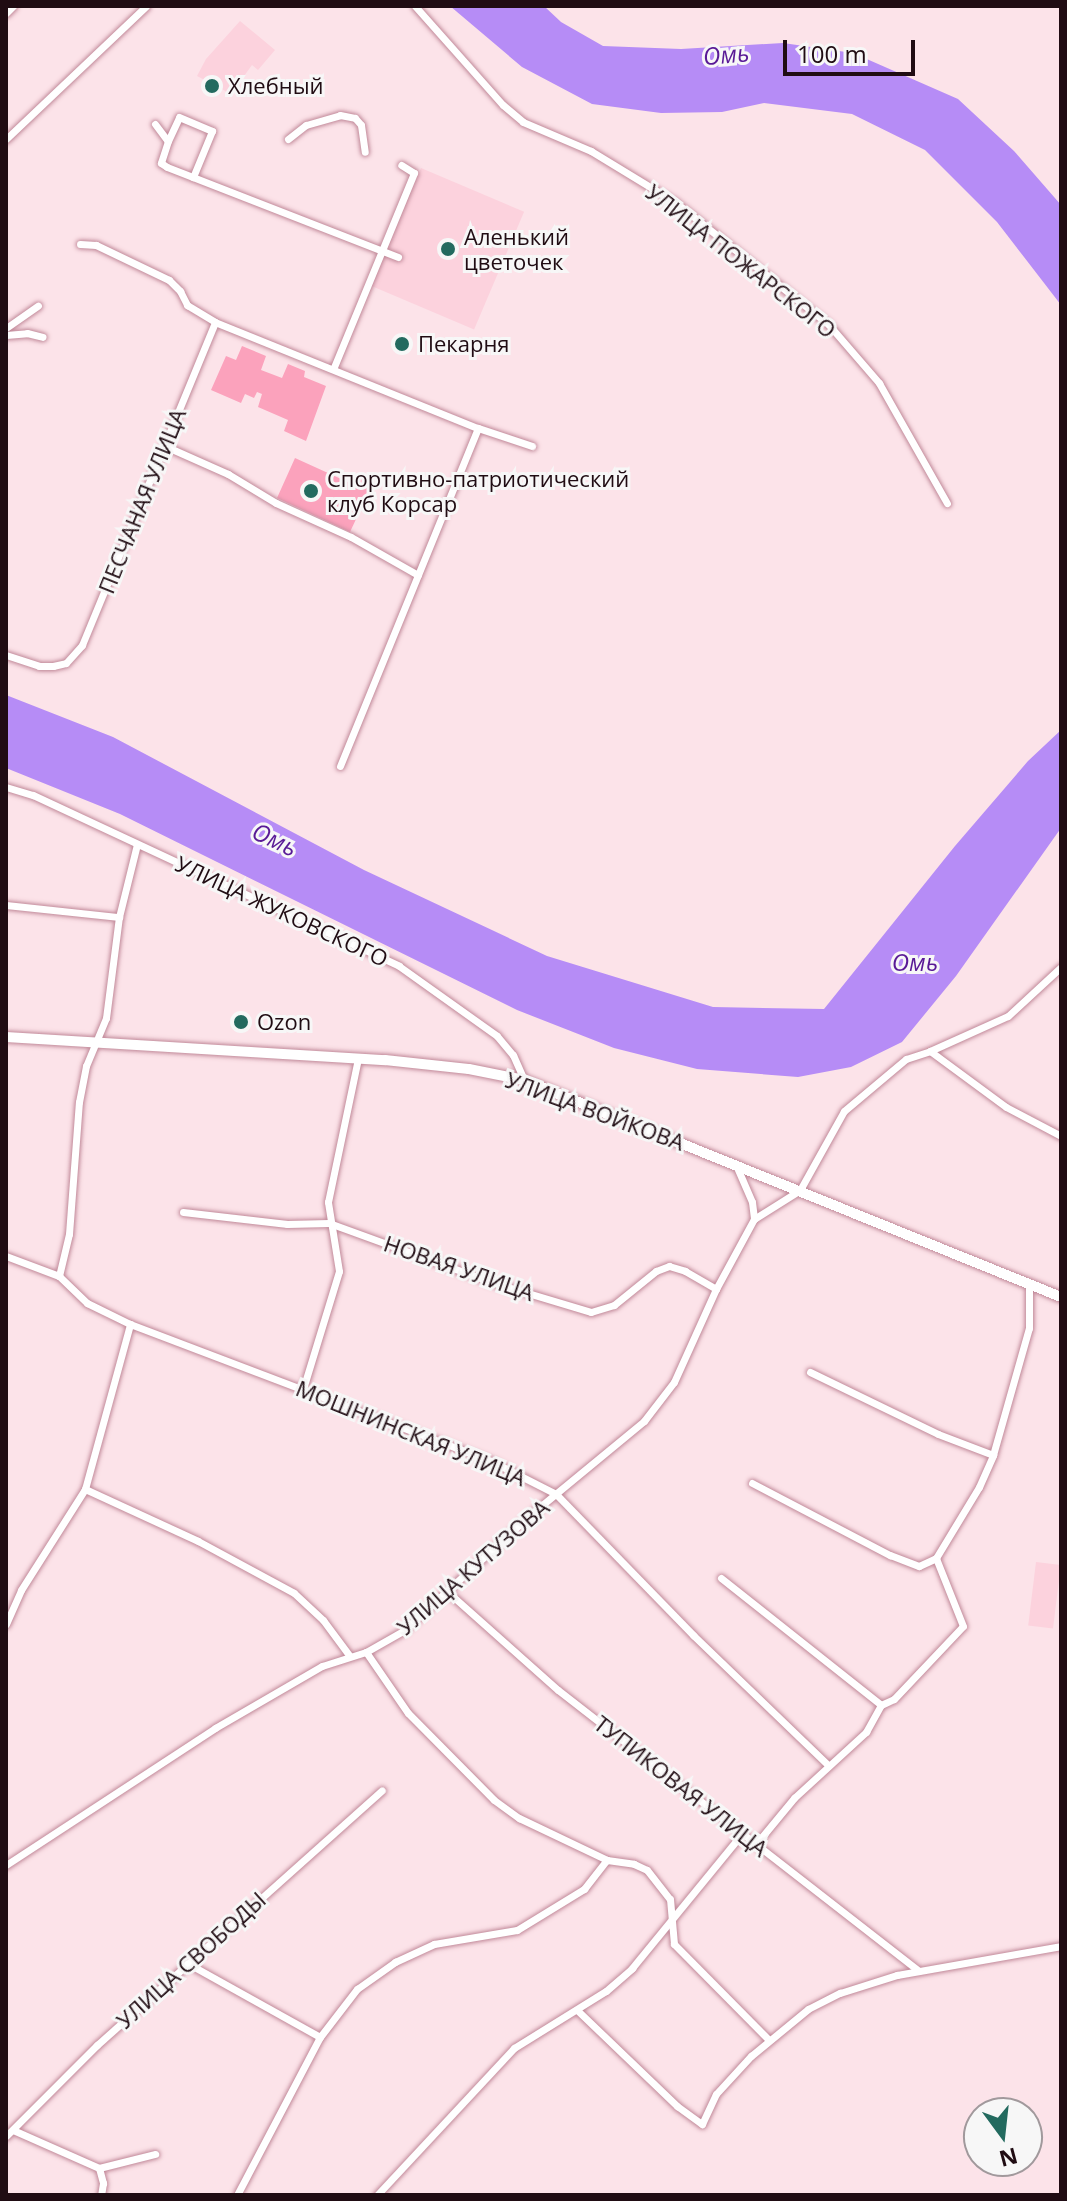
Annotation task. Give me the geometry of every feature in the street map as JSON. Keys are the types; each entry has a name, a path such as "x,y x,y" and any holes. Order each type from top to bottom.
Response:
{"main road":[{"name":"УЛИЦА ВОЙКОВА","path":"6,1037 358,1058 469,1069 524,1080 1061,1297"}],"street":[{"path":"6,13 13,6"},
{"path":"6,139 146,6"},
{"name":"УЛИЦА ПОЖАРСКОГО","path":"415,6 503,105 523,122 591,151 675,202 829,325 879,383 947,503"},
{"path":"288,139 306,125 340,115 355,118 361,125 365,152"},
{"path":"193,177 212,131 179,117 161,163 193,177 398,257"},
{"path":"155,124 168,141"},
{"path":"334,367 414,173 401,165"},
{"path":"80,244 96,245 169,280 187,305 215,322 334,367 478,428 532,446"},
{"path":"6,328 38,306"},
{"name":"ПЕСЧАНАЯ УЛИЦА","path":"6,655 39,666 53,666 66,663 82,645 215,322"},
{"path":"6,335 27,333 43,337"},
{"path":"340,766 478,428"},
{"path":"165,446 228,474 276,503 351,537 418,575"},
{"name":"УЛИЦА ЖУКОВСКОГО","path":"6,787 33,795 399,966 497,1036 513,1055 524,1080"},
{"path":"59,1276 69,1234 79,1102 86,1066 106,1018 119,917 137,844"},
{"path":"6,905 119,917"},
{"path":"800,1190 844,1111 906,1059 1008,1016 1061,967"},
{"path":"930,1051 1006,1107 1061,1136"},
{"path":"303,1389 339,1271 328,1202 358,1058"},
{"path":"735,1164 752,1202 754,1219"},
{"name":"УЛИЦА КУТУЗОВА","path":"6,1865 215,1728 322,1666 366,1652 403,1631 449,1593 661,1403 754,1219 800,1190"},
{"name":"НОВАЯ УЛИЦА","path":"183,1212 287,1224 329,1223 491,1282 591,1312 614,1305 656,1271 669,1266 685,1271 716,1289"},
{"name":"МОШНИНСКАЯ УЛИЦА","path":"6,1256 59,1276 87,1303 130,1324 491,1461 556,1494 693,1635 828,1765"},
{"path":"752,1483 890,1555 919,1566 936,1558 979,1487 993,1455 1029,1328 1029,1284"},
{"path":"6,1624 21,1590 85,1489 130,1324"},
{"path":"810,1372 938,1434 993,1455"},
{"path":"85,1489 198,1541 294,1593 323,1620 349,1655"},
{"path":"756,1844 794,1798 866,1732 881,1705 894,1699 963,1626 936,1558"},
{"path":"721,1578 881,1705"},
{"name":"ТУПИКОВАЯ УЛИЦА","path":"449,1593 513,1652 741,1835 919,1971"},
{"path":"366,1652 408,1713 494,1800 519,1818 607,1860 634,1864 647,1870 665,1889 674,1914 674,1944 769,2040"},
{"name":"УЛИЦА СВОБОДЫ","path":"6,2136 97,2045 382,1790"},
{"path":"377,2195 514,2048 577,2010 632,1968 741,1835"},
{"path":"237,2195 320,2037 342,2005 377,1972 434,1944 517,1930 584,1889 607,1860"},
{"path":"577,2010 677,2106 702,2124 728,2078 808,2009 840,1993 919,1971 1061,1946"},
{"path":"187,1963 320,2037"},
{"path":"13,2130 99,2168 155,2154"},
{"path":"99,2168 103,2183 101,2195"}],"shaded area":[{"path":"240,21 275,50 258,70 252,65 231,94 197,76 206,59"},
{"name":"Аленький цветочек","path":"421,168 524,212 474,330 371,286"},
{"path":"242,346 266,356 261,370 282,378 288,364 305,371 304,377 326,386 306,441 284,431 288,420 258,407 262,394 257,392 254,398 245,394 241,403 211,390 226,356 236,360"},
{"path":"295,458 350,483 354,475 373,483 350,532 277,498"},
{"path":"1036,1562 1061,1565 1053,1629 1028,1626"}],"water":[{"name":"Омь","path":"450,6 544,6 561,22 603,46 681,49 783,43 853,53 958,99 1014,151 1061,205 1061,305 997,222 925,150 852,114 764,103 722,112 661,113 592,104 522,67"},
{"name":"Омь","path":"6,695 113,737 364,870 547,956 713,1007 824,1009 955,846 1028,761 1061,730 1061,828 956,976 902,1042 851,1067 798,1077 697,1069 614,1048 517,1010 120,814 6,768"}],"place":[{"name":"Хлебный","path":"212,86"},
{"name":"Аленький цветочек","path":"448,249"},
{"name":"Пекарня","path":"402,344"},
{"name":"Спортивно-патриотический клуб Корсар","path":"311,491"},
{"name":"Ozon","path":"241,1022"}]}
